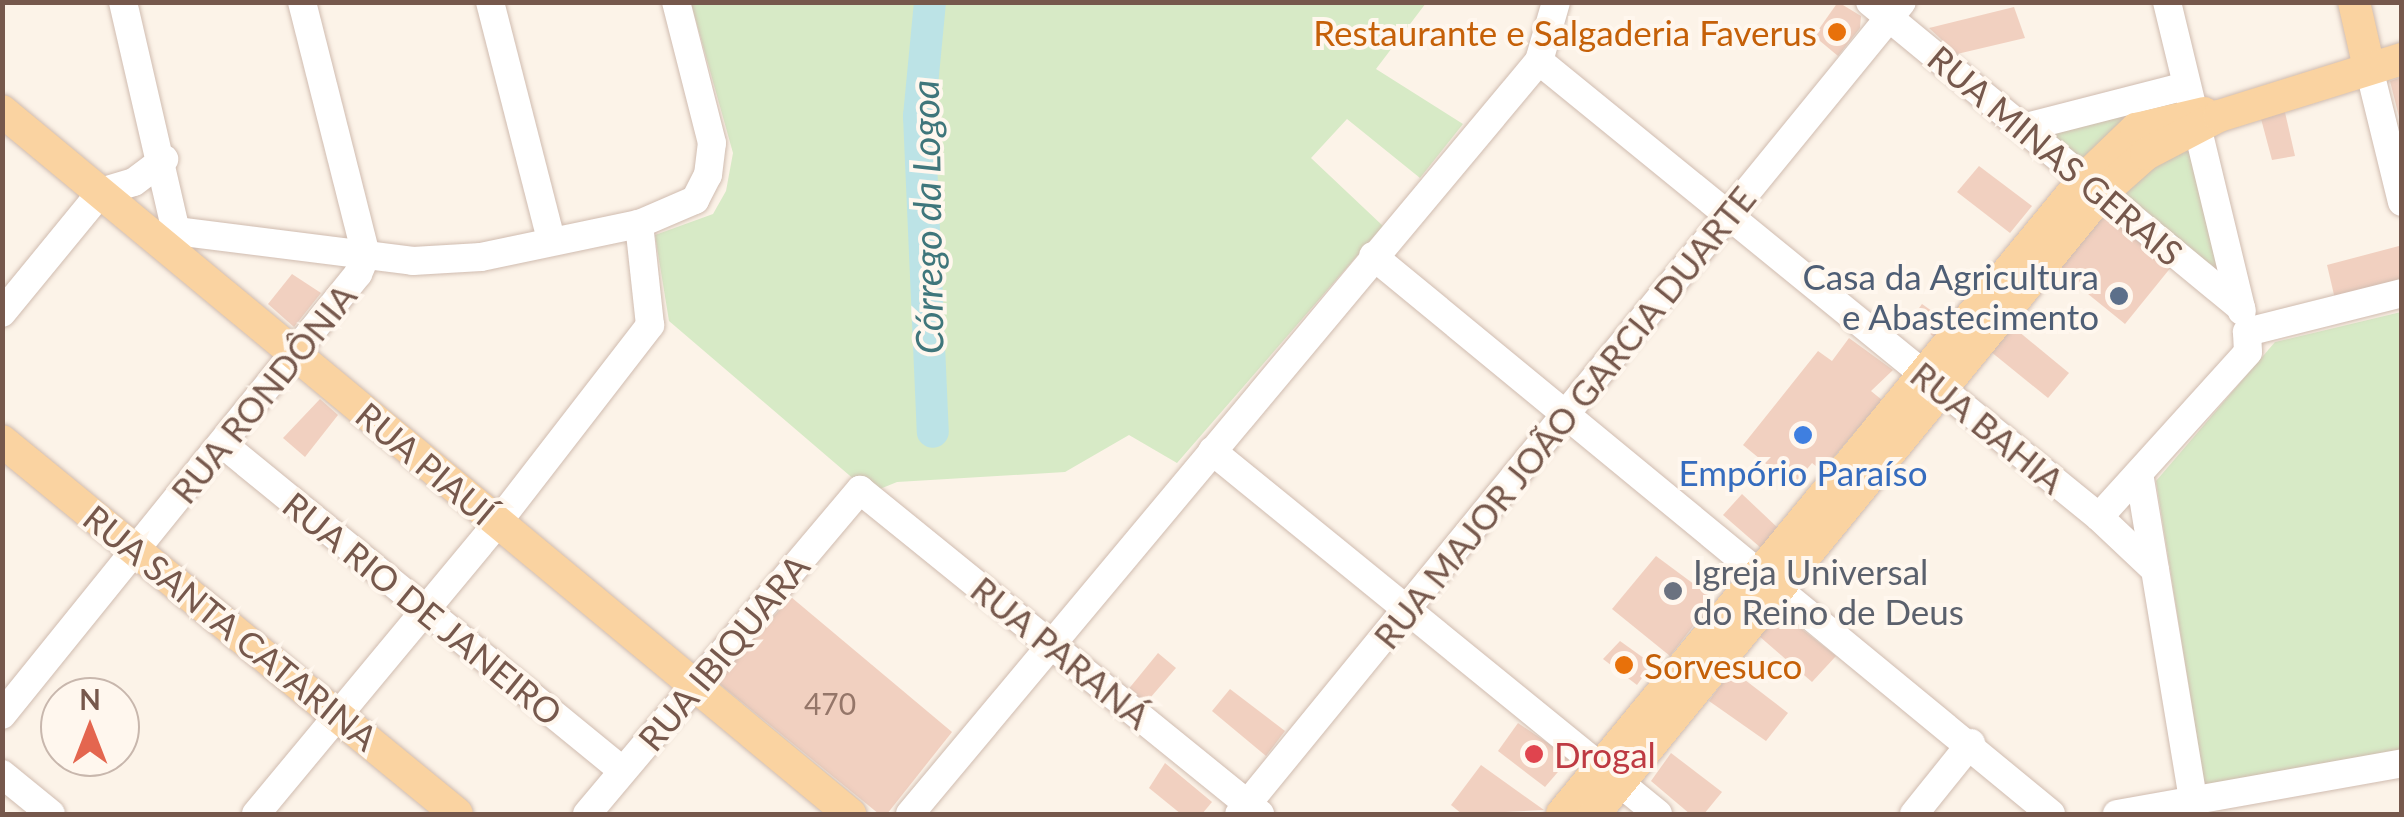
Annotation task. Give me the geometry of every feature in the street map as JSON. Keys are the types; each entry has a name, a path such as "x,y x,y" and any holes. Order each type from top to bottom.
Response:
{"main road":[{"path":"2354,2 2369,68"},
{"path":"1562,814 1609,776 2136,130 2198,110 2402,59"},
{"name":"RUA PIAUÍ","path":"2,110 101,192 170,238 297,356 850,814"},
{"name":"RUA SANTA CATARINA","path":"2,440 458,814"},
{"path":"1594,814 1609,776"}],"street":[{"path":"123,2 164,159 170,238 413,260 481,256 552,238 640,224 695,200 708,174 712,143 676,2"},
{"path":"302,2 366,255"},
{"path":"490,2 552,238"},
{"path":"910,814 1539,61 1556,2"},
{"path":"2099,517 2140,478 2248,352 2198,110 2167,2"},
{"name":"RUA MINAS GERAIS","path":"1887,8 2244,320"},
{"name":"RUA MAJOR JOÃO GARCIA DUARTE","path":"1250,811 1408,608 1726,218 1887,8"},
{"name":"RUA BAHIA","path":"1539,61 1726,218 2099,517 2155,570"},
{"path":"2369,68 2402,202"},
{"path":"2026,126 2198,110"},
{"path":"2,313 101,192 134,182 164,159"},
{"path":"256,814 498,522 650,325 640,224"},
{"name":"RUA RONDÔNIA","path":"2,714 297,356 366,255"},
{"path":"1373,256 1772,578 2051,814"},
{"path":"2244,320 2402,293"},
{"path":"1220,442 1408,608 1658,814"},
{"name":"RUA RIO DE JANEIRO","path":"224,445 623,771"},
{"path":"2140,478 2194,800"},
{"name":"RUA PARANÁ","path":"860,490 1052,642 1250,811"},
{"name":"RUA IBIQUARA","path":"587,814 860,490"},
{"path":"1914,814 1971,743"},
{"path":"2117,814 2402,763"},
{"path":"2,774 51,814"}],"green space":[{"path":"691,3 1426,3 1376,69 1463,124 1420,178 1347,119 1311,158 1383,226 1177,463 1129,435 1065,472 897,482 870,493 669,321 655,235 713,214 726,191 733,153"},
{"path":"2175,101 2179,111 2085,169 2053,134"},
{"path":"2190,137 2220,274 2120,192"},
{"path":"2401,312 2401,753 2205,787 2156,481 2275,342"}],"building":[{"name":"Restaurante e Salgaderia Faverus","path":"1838,2 1861,16 1860,28 1838,56 1814,36"},
{"path":"2014,7 2025,38 1957,54 1929,28"},
{"path":"2402,77 2402,121 2400,121 2390,81"},
{"path":"2284,108 2295,156 2272,160 2260,115"},
{"path":"1979,166 2032,206 2010,233 1957,192"},
{"name":"Casa da Agricultura e Abastecimento","path":"2102,213 2172,266 2125,324 2056,268"},
{"path":"2399,246 2402,283 2335,299 2327,265"},
{"path":"292,274 321,293 294,327 268,304"},
{"path":"1922,304 1946,321 1934,337 1911,319"},
{"path":"2012,326 2069,373 2048,398 1990,351"},
{"path":"1849,338 1893,370 1871,391 1882,400 1822,471 1812,463 1793,486 1743,445 1818,351 1832,361"},
{"path":"320,399 338,415 305,457 283,438"},
{"path":"1742,494 1778,528 1761,548 1723,515"},
{"path":"1656,556 1714,599 1670,656 1612,609"},
{"path":"791,597 952,732 887,814 879,814 716,681"},
{"path":"1779,611 1836,656 1812,682 1759,636"},
{"name":"Sorvesuco","path":"1620,641 1652,664 1637,685 1603,659"},
{"path":"1158,653 1176,668 1144,705 1127,691"},
{"path":"1732,670 1788,713 1766,741 1709,701"},
{"path":"1230,689 1285,731 1266,756 1212,711"},
{"name":"Drogal","path":"1518,723 1570,758 1545,787 1498,751"},
{"path":"1671,753 1722,792 1704,814 1690,814 1651,781"},
{"path":"1165,763 1212,802 1202,814 1181,814 1149,788"},
{"path":"1481,765 1544,810 1462,814 1451,805"}],"waterway":[{"name":"Córrego da Logoa","path":"930,2 919,116 933,432"}],"place":[{"name":"Restaurante e Salgaderia Faverus","path":"1837,32"},
{"name":"Casa da Agricultura e Abastecimento","path":"2119,296"},
{"name":"Empório Paraíso","path":"1803,435"},
{"name":"Igreja Universal do Reino de Deus","path":"1673,591"},
{"name":"Sorvesuco","path":"1624,665"},
{"name":"Drogal","path":"1534,754"}]}
